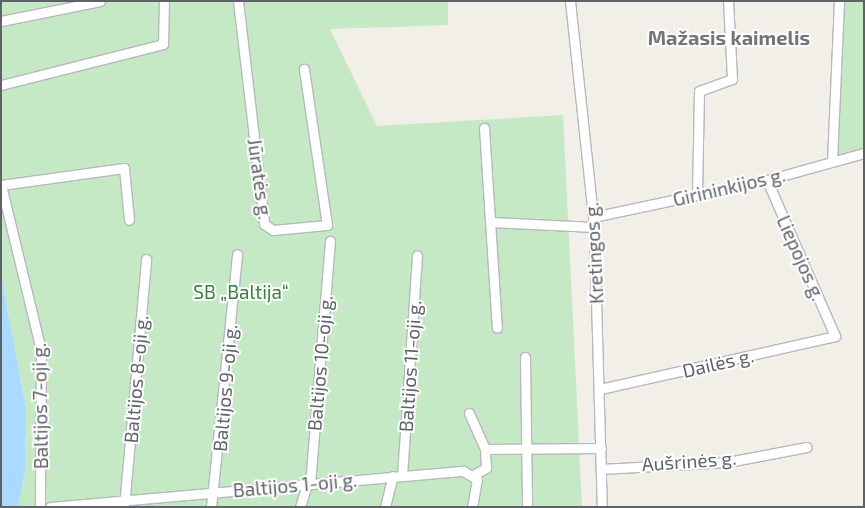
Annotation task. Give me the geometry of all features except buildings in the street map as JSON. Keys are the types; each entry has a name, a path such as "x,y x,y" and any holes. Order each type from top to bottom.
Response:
{"street":[{"path":"1,21 100,1"},
{"path":"1,86 163,44 164,1"},
{"name":"Jūratės g.","path":"238,1 264,224 273,230 327,225 304,69"},
{"name":"Kretingos g.","path":"570,1 593,222 600,390 602,507"},
{"path":"697,195 699,91 732,80 728,1"},
{"path":"832,161 839,1"},
{"path":"484,128 497,328"},
{"name":"Girininkijos g.","path":"490,222 593,222 697,195 767,180 864,153"},
{"path":"1,185 124,168 128,220"},
{"name":"Liepojos g.","path":"767,180 835,336"},
{"name":"Baltijos 7-oji g.","path":"1,185 41,350 40,507"},
{"name":"Baltijos 10-oji g.","path":"300,507 308,484 330,241"},
{"name":"Baltijos 9-oji g.","path":"211,507 216,491 237,254"},
{"name":"Baltijos 11-oji g.","path":"385,507 398,476 417,256"},
{"name":"Baltijos 8-oji g.","path":"125,503 146,260"},
{"name":"Dailės g.","path":"600,390 835,336"},
{"path":"525,357 527,507"},
{"path":"469,413 485,449 486,468 475,474 472,507"},
{"name":"Aušrinės g.","path":"601,469 728,462 806,447"},
{"path":"485,449 600,448"},
{"name":"Baltijos 1-oji g.","path":"50,507 125,503 216,491 398,476 475,474"}],"green space":[{"name":"SB „Baltija“","path":"1,1 448,1 448,25 330,29 377,126 563,115 582,507 18,507 25,472 26,408 1,275"},
{"path":"842,1 864,1 864,150 835,157"}],"water":[{"path":"1,275 26,408 25,472 18,507 1,507"}],"district":[{"name":"Mažasis kaimelis","path":"729,37"}]}
